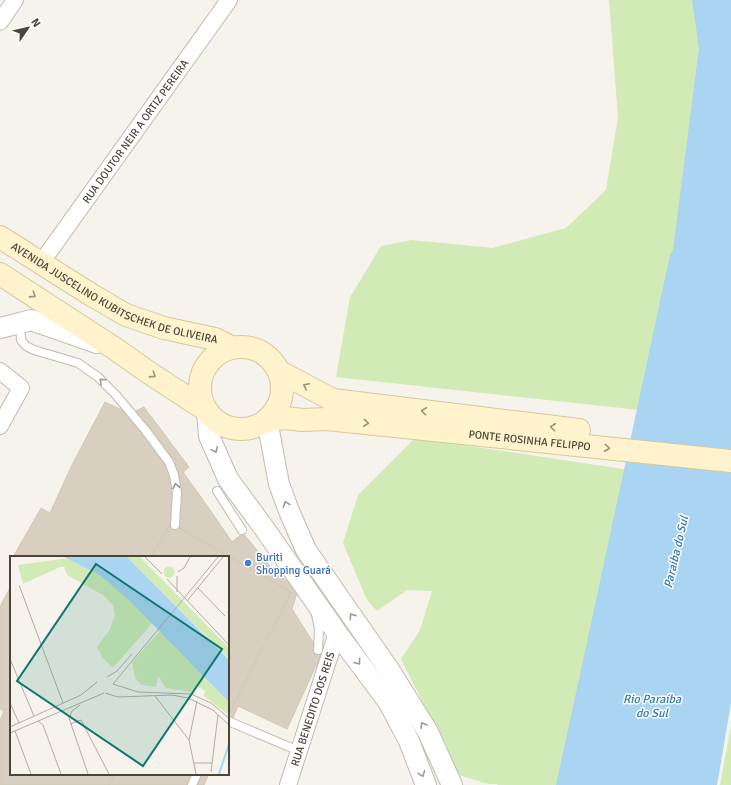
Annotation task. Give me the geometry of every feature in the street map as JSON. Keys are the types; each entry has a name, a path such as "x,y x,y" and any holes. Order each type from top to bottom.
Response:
{"main road":[{"name":"AVENIDA JUSCELINO KUBITSCHEK DE OLIVEIRA","path":"0,237 126,315 164,328 215,339 232,347"},
{"path":"0,274 114,348 205,410 217,422 228,427 241,430 254,427 267,420 276,410 282,396 280,372"},
{"path":"205,410 199,389 201,376 206,365 214,355 232,347 240,346 251,347 264,352 280,372 330,410"},
{"path":"267,420 286,418 302,420 330,410"},
{"name":"PONTE ROSINHA FELIPPO","path":"330,410 731,446"},
{"name":"PONTE ROSINHA FELIPPO","path":"330,410 731,461"}],"street":[{"path":"0,22 14,0"},
{"name":"RUA DOUTOR NEIR A ORTIZ PEREIRA","path":"41,263 229,0"},
{"path":"0,328 31,320 114,348"},
{"path":"0,371 21,388 0,426"},
{"path":"205,410 209,436 228,479 337,633 389,703 409,741 426,785"},
{"path":"267,420 279,484 306,550 390,671 428,732 452,785"},
{"name":"RUA BENEDITO DOS REIS","path":"288,785 337,633"}],"lane":[{"path":"20,323 21,340 26,346 34,350 78,363 107,384 142,426 169,462 174,475 177,493 175,525"},
{"path":"217,491 242,530"},
{"path":"281,552 280,557 317,616 319,629 318,650"},
{"path":"229,721 299,751"},
{"path":"192,785 197,775"}],"green space":[{"path":"609,0 729,0 731,9 658,412 336,377 350,297 381,246 412,240 492,248 566,228 606,190 618,118"},
{"path":"415,438 637,471 570,785 498,785 488,784 459,775 401,659 420,630 432,591 407,590 377,611 367,600 343,543 358,495"},
{"path":"731,726 731,785 720,785"}],"water":[{"name":"Rio Paraíba do Sul","path":"692,0 731,0 731,703 717,785 556,785 670,255 673,250 699,48"}],"building":[{"name":"Buriti Shopping Guará","path":"105,402 130,414 144,407 189,467 183,472 232,542 243,533 273,570 298,590 292,609 321,655 287,729 238,706 229,728 229,556 14,556 41,508 50,513 72,465"},
{"path":"171,523 228,556 152,556"},
{"path":"229,556 291,592 229,715"},
{"path":"10,588 10,775 209,775 204,785 0,785 0,720 4,711 0,709 0,607"},
{"path":"114,775 198,775 193,785 109,785"}],"place":[{"name":"Buriti Shopping Guará","path":"248,563"}],"water label":[{"name":"Paraiba do Sul","path":"676,552"}]}
